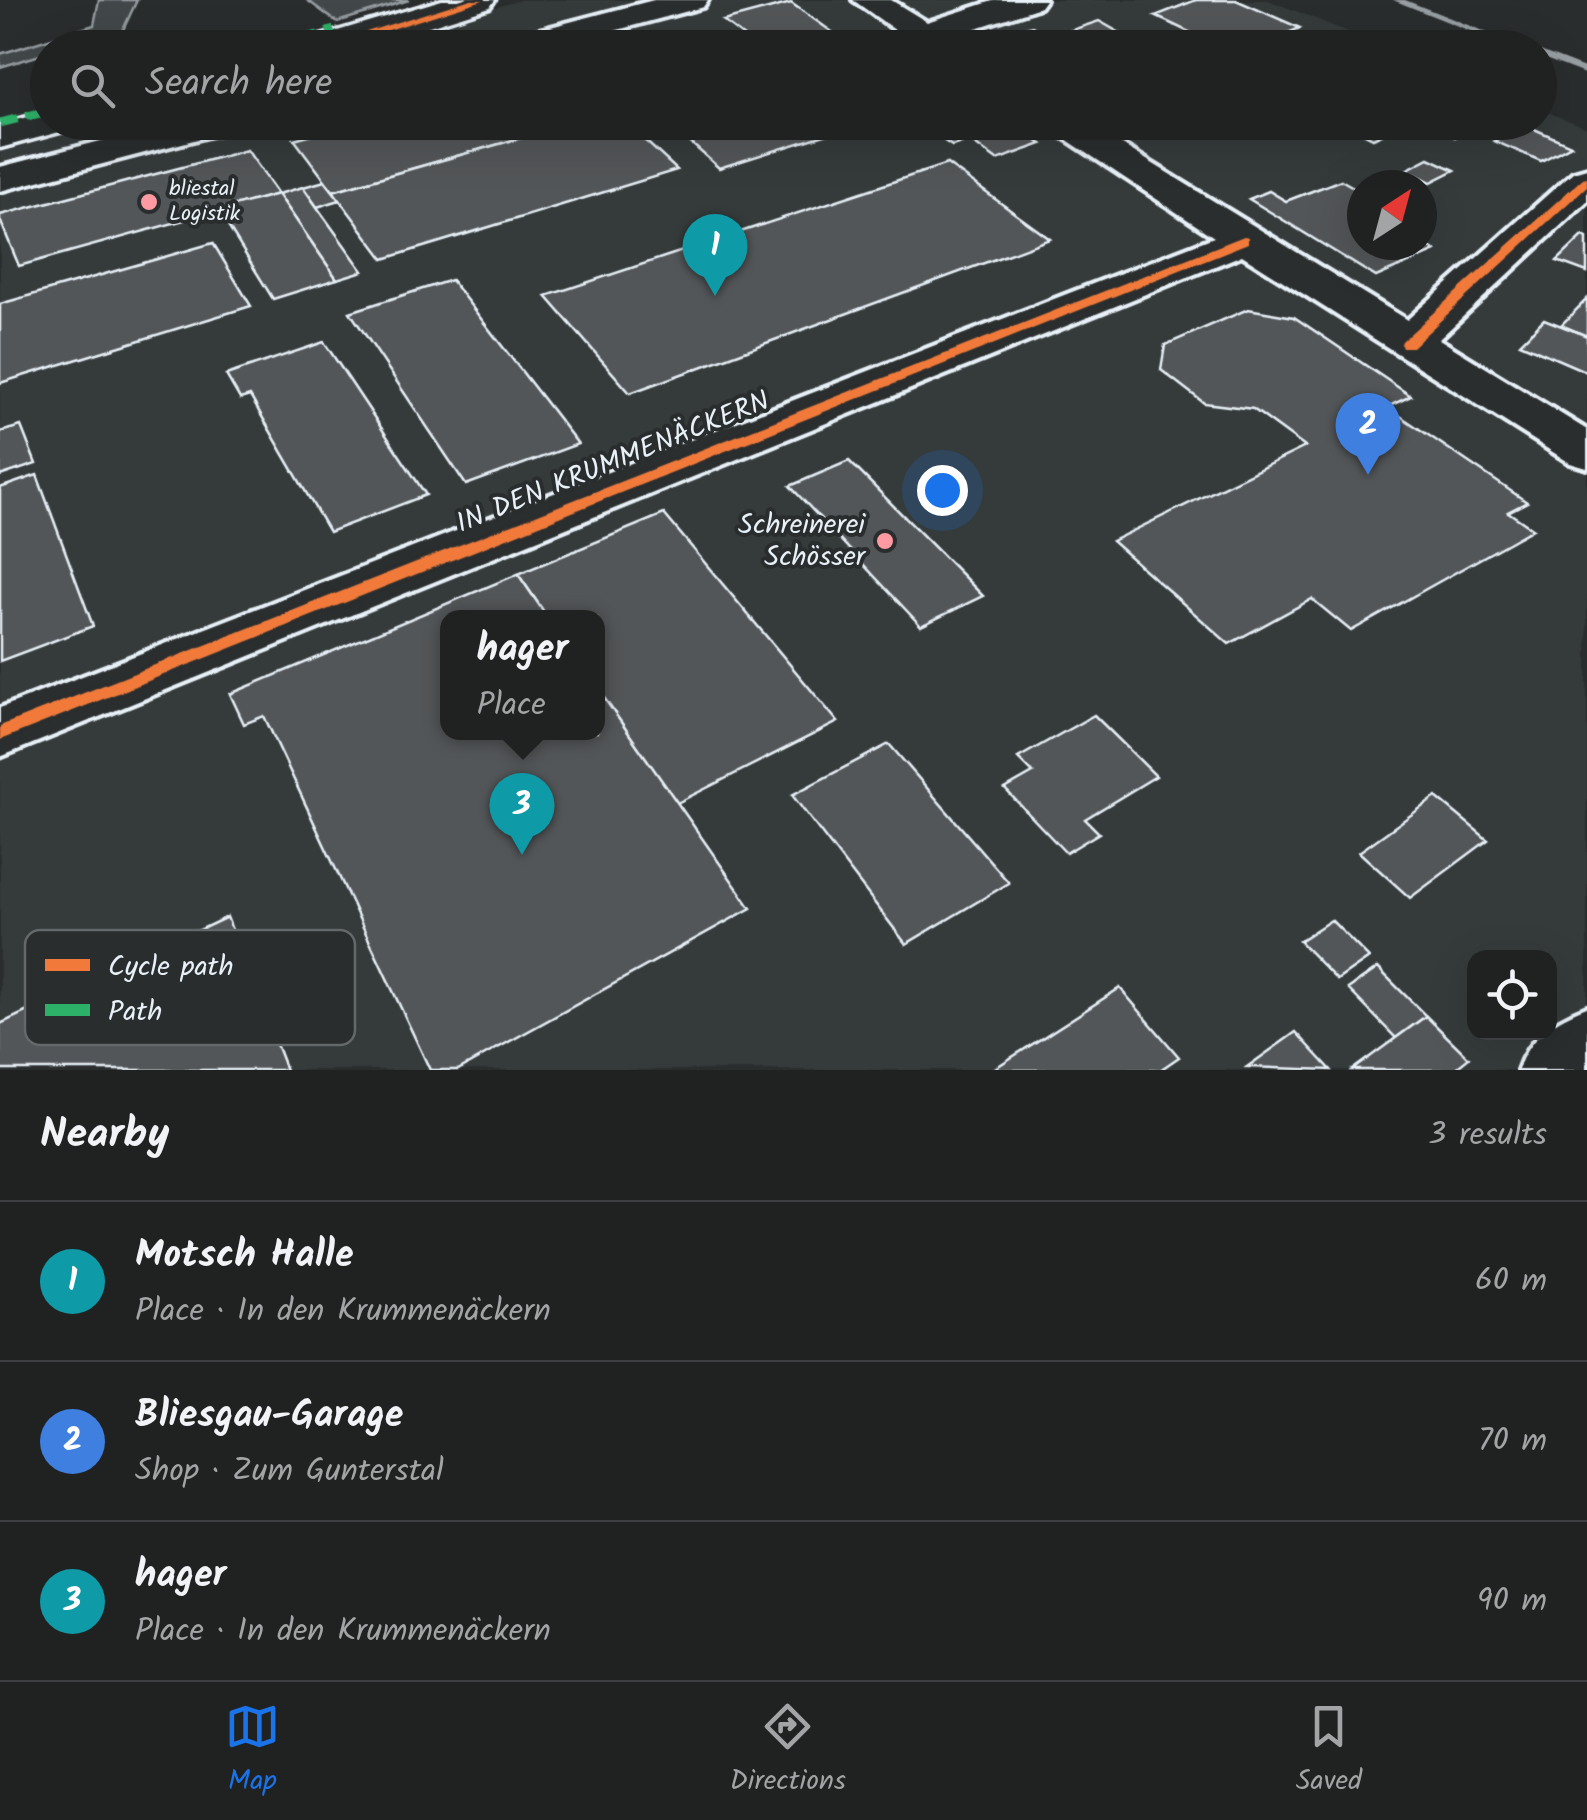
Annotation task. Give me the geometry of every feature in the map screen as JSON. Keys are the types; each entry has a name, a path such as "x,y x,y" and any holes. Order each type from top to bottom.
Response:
{"main road":[{"path":"379,30 478,0"},
{"path":"0,136 30,128"}],"street":[{"path":"578,30 692,0"},
{"path":"869,0 917,30"},
{"path":"959,30 1029,0"},
{"path":"0,180 152,140"},
{"path":"1086,140 1408,344 1587,452"},
{"path":"1408,344 1587,180"},
{"name":"IN DEN KRUMMENÄCKERN","path":"0,732 1244,240"}],"shaded area":[{"path":"99,0 137,0 123,30 78,30 94,25"},
{"path":"307,0 409,0 337,22"},
{"path":"520,0 1268,0 1343,30 419,30"},
{"path":"30,45 30,58 0,67 0,54"},
{"path":"1557,116 1587,128 1587,1070 0,1070 0,146 30,138 1557,140"}],"building":[{"path":"1196,0 1236,0 1300,28 1185,30 1155,16"},
{"path":"791,3 829,30 735,30 723,21"},
{"path":"1099,21 1115,30 1072,30"},
{"path":"1557,139 1571,145 1541,161 1494,141"},
{"path":"295,140 513,140 333,191"},
{"path":"513,140 644,140 677,170 384,259 333,191"},
{"path":"687,140 809,140 719,168"},
{"path":"943,140 970,140 952,146"},
{"path":"969,140 1036,140 1042,144 997,160"},
{"name":"bliestal Logistik","path":"247,150 278,194 19,266 0,220 0,215"},
{"path":"1429,158 1455,170 1437,179 1437,170 1406,170"},
{"path":"947,164 1050,239 630,393 546,296"},
{"path":"1341,180 1347,183 1347,259 1249,199 1269,191 1286,201"},
{"path":"325,181 340,200 317,207 303,187"},
{"path":"303,187 363,271 337,279 278,194"},
{"path":"278,194 337,279 273,299 218,210"},
{"path":"1583,236 1587,238 1587,272 1557,261"},
{"path":"213,243 251,306 0,383 0,304"},
{"path":"1348,260 1415,260 1376,277"},
{"path":"451,280 578,444 466,485 350,312"},
{"path":"1587,299 1587,336 1561,325"},
{"path":"1248,309 1294,317 1411,396 1387,407 1527,502 1508,512 1533,529 1351,631 1312,599 1229,644 1112,541 1305,447 1253,409 1204,403 1161,370 1165,345"},
{"path":"1544,319 1587,336 1587,372 1520,343"},
{"path":"324,342 426,495 329,532 250,396 240,399 226,375"},
{"path":"21,426 36,464 0,476 0,432"},
{"name":"Schreinerei Schösser","path":"849,461 983,596 921,626 790,486"},
{"path":"37,475 93,626 0,661 0,488"},
{"path":"664,514 838,722 677,803 605,700 605,610 543,610 518,574"},
{"path":"518,574 543,610 440,610 440,740 605,740 605,699 751,908 458,1070 430,1070 264,716 244,724 230,694"},
{"path":"1094,715 1156,776 1085,819 1099,833 1066,853 1005,789 1033,773 1018,758"},
{"path":"889,744 1009,883 906,944 792,795"},
{"path":"1436,797 1488,840 1410,898 1359,852"},
{"path":"227,917 232,930 199,930"},
{"path":"1331,920 1369,958 1337,980 1299,941"},
{"path":"1378,968 1426,1016 1396,1038 1348,989"},
{"path":"1120,988 1179,1057 1160,1070 992,1070"},
{"path":"25,1012 25,1045 276,1045 286,1070 0,1070 0,1024"},
{"path":"1426,1016 1469,1058 1454,1070 1352,1070"},
{"path":"1296,1032 1331,1070 1247,1067"}],"waterway":[{"path":"1397,0 1475,30"},
{"path":"1557,61 1587,72"}],"marked path":[{"path":"0,123 30,116"}],"cycle path":[{"path":"379,30 478,0"},
{"path":"1407,344 1587,180"},
{"path":"0,733 1244,240"}],"place":[{"name":"bliestal Logistik","path":"149,202"},
{"name":"Motsch Halle","path":"715,296"},
{"name":"Bliesgau-Garage","path":"1368,475"},
{"name":"Schreinerei Schösser","path":"885,541"},
{"name":"hager","path":"522,855"}]}
